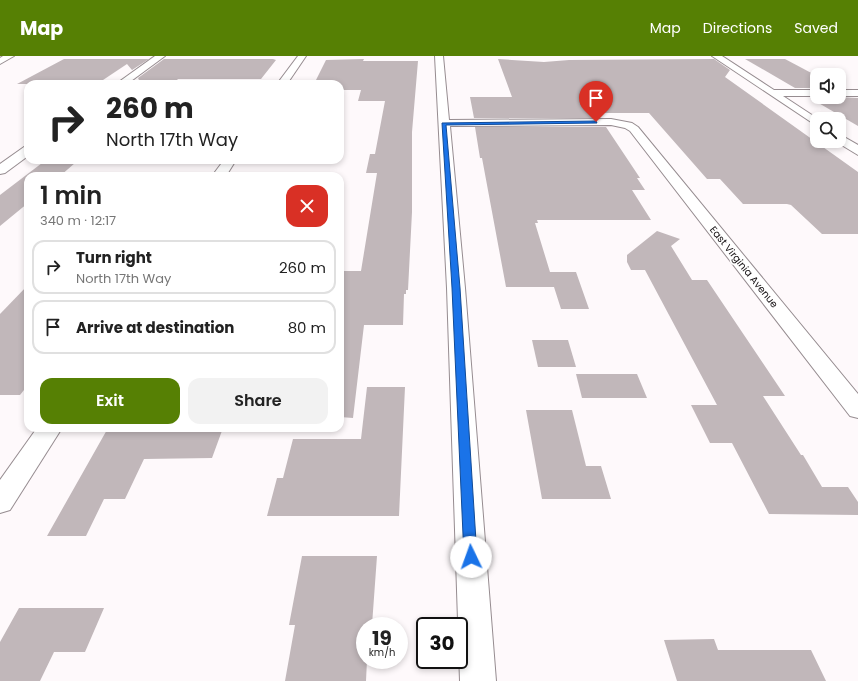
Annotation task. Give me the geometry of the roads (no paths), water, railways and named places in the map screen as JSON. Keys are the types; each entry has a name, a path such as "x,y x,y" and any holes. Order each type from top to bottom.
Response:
{"street":[{"path":"0,61 10,56"},
{"path":"127,80 161,56"},
{"path":"285,80 302,56"},
{"path":"439,56 456,288 478,681"},
{"path":"716,56 810,118"},
{"path":"846,93 858,92"},
{"path":"773,93 810,93"},
{"name":"East Virginia Avenue","path":"444,123 611,122 628,125 634,129 858,410"},
{"path":"846,143 858,151"},
{"path":"0,170 24,153"},
{"path":"0,502 47,432"}]}
